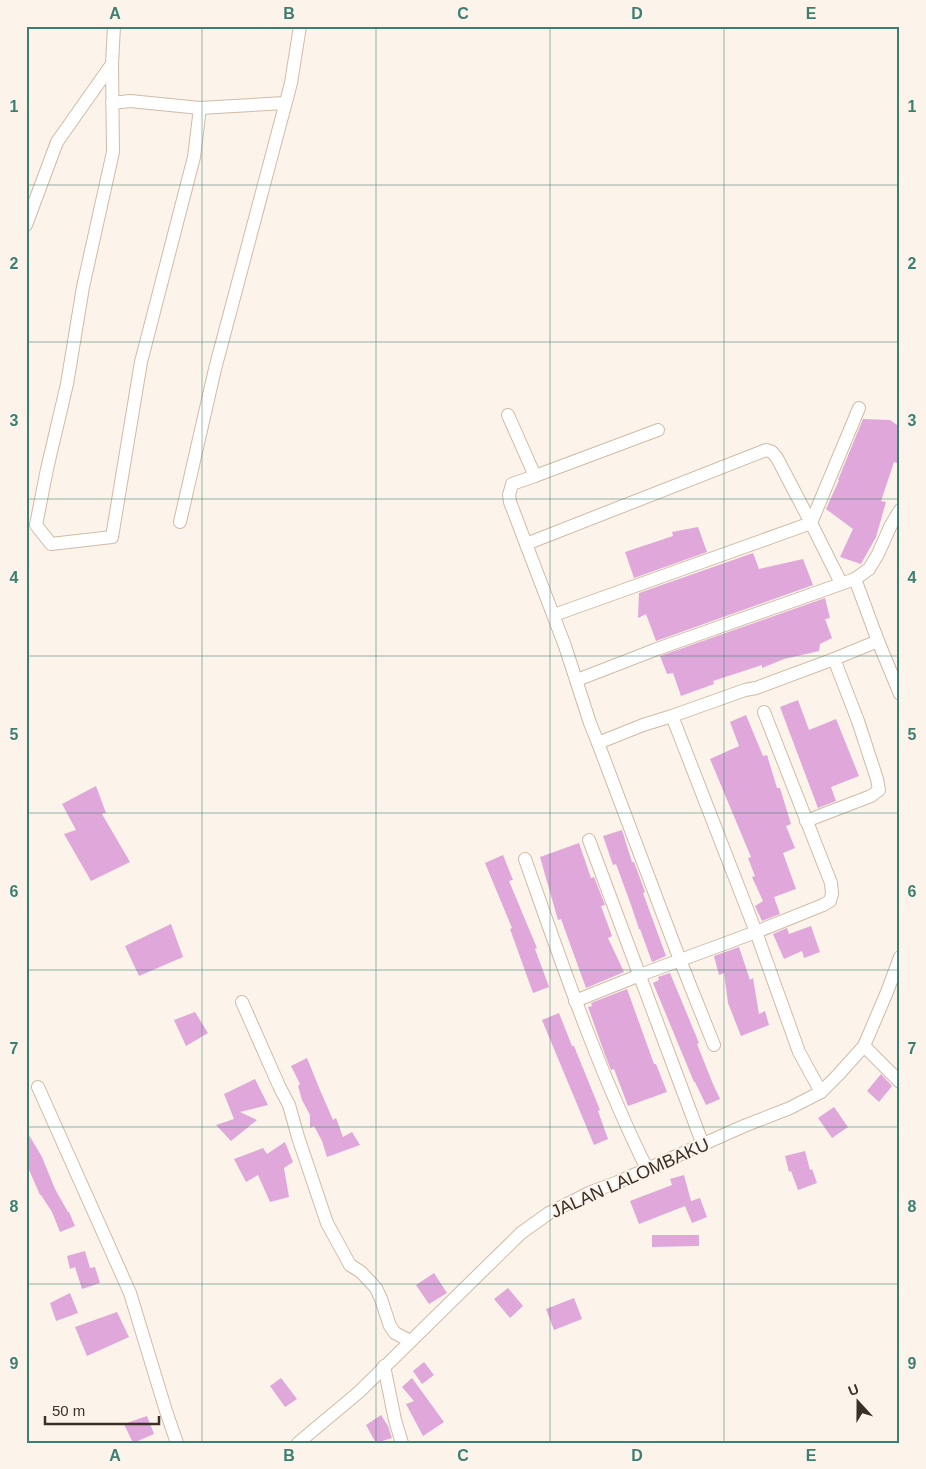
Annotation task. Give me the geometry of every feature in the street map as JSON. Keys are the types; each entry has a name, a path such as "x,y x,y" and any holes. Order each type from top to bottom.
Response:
{"street":[{"path":"114,26 112,64 113,152 83,287 67,384 36,525 51,544 112,537 141,362 194,157 200,108"},
{"path":"180,522 215,369 291,83 300,26"},
{"path":"28,217 57,142 112,64"},
{"path":"112,103 130,101 200,108 286,103"},
{"path":"554,615 811,523 859,408"},
{"path":"508,415 535,476"},
{"path":"658,430 512,484 509,490 510,502 554,615 590,723 714,1045"},
{"path":"526,544 766,450 772,452 777,458 841,583"},
{"path":"577,680 657,649 855,579 869,569 900,510"},
{"path":"855,579 900,694"},
{"path":"598,743 643,725 745,690 756,688 878,641"},
{"path":"806,821 871,796 879,790 878,779 834,659"},
{"path":"575,1001 756,932 823,905 832,898 830,883 764,712"},
{"path":"672,716 756,932 799,1052 821,1092"},
{"path":"589,840 703,1145"},
{"path":"525,859 575,1001 626,1127 647,1169"},
{"name":"JALAN LALOMBAKU","path":"298,1443 359,1392 521,1234 549,1213 591,1192 790,1108 821,1092 864,1046 900,957"},
{"path":"242,1002 289,1105 327,1223 350,1265 361,1272 376,1288 390,1326 396,1334 410,1341"},
{"path":"864,1046 900,1082"},
{"path":"38,1088 130,1293 177,1443"},
{"path":"384,1366 395,1420 402,1443"}],"building":[{"path":"863,419 890,420 900,427 900,464 894,462 881,501 886,502 876,537 861,564 840,557 853,529 826,509"},
{"path":"698,527 707,552 634,578 625,552 673,536 672,532"},
{"path":"753,553 759,569 803,559 813,585 656,641 646,614 638,618 639,593"},
{"path":"825,598 830,618 825,619 832,638 820,644 819,651 784,659 762,668 762,665 713,681 714,684 681,696 673,673 667,674 660,656"},
{"path":"798,700 809,730 836,719 859,776 831,787 836,801 818,808 780,707"},
{"path":"746,715 763,756 767,755 777,788 780,788 791,824 786,826 795,848 783,853 796,889 774,897 780,914 762,921 755,906 763,901 752,877 755,876 748,858 751,857 710,759 739,746 730,722"},
{"path":"96,786 106,813 102,814 130,862 91,881 64,834 76,830 62,804"},
{"path":"622,830 666,956 652,962 616,864 613,865 603,836"},
{"path":"579,843 591,878 594,877 605,905 601,906 612,936 608,938 624,972 586,988 561,919 558,920 540,857"},
{"path":"503,855 513,880 509,881 537,948 535,949 549,987 533,993 510,929 512,928 485,863"},
{"path":"171,924 183,957 139,976 125,946"},
{"path":"811,926 820,952 804,958 802,951 784,959 773,934 787,928 789,934"},
{"path":"739,947 750,980 753,978 759,1014 765,1011 769,1025 741,1036 728,1003 724,973 719,975 714,956"},
{"path":"670,973 720,1099 706,1105 694,1082 653,983 659,980 658,977"},
{"path":"627,989 654,1064 656,1064 667,1092 628,1106 614,1069 611,1070 588,1007 592,1006 591,1003"},
{"path":"195,1012 208,1033 186,1046 174,1020"},
{"path":"559,1013 600,1110 598,1111 608,1139 594,1145 542,1020"},
{"path":"307,1058 333,1120 336,1118 343,1137 352,1132 360,1145 327,1157 322,1141 314,1126 310,1128 310,1115 302,1100 298,1086 300,1084 291,1066"},
{"path":"881,1074 892,1086 879,1102 867,1091"},
{"path":"255,1079 268,1105 240,1112 257,1120 231,1141 216,1125 234,1119 224,1094"},
{"path":"834,1107 848,1127 832,1138 818,1118"},
{"path":"26,1130 42,1157 55,1189 75,1226 60,1232 52,1212 40,1195 26,1163"},
{"path":"285,1142 293,1162 284,1168 289,1197 270,1202 258,1175 246,1182 234,1159 263,1148 267,1154"},
{"path":"805,1151 810,1170 812,1169 817,1183 798,1190 791,1171 789,1172 785,1156"},
{"path":"684,1175 691,1201 700,1198 707,1217 692,1223 685,1206 639,1224 630,1201 672,1185 670,1179"},
{"path":"652,1235 699,1235 699,1246 652,1247"},
{"path":"85,1251 90,1268 95,1267 100,1283 82,1289 75,1267 70,1269 67,1256"},
{"path":"434,1273 447,1293 429,1304 416,1285"},
{"path":"508,1288 523,1306 510,1318 494,1299"},
{"path":"70,1293 78,1313 56,1321 50,1303"},
{"path":"574,1298 582,1319 554,1330 546,1309"},
{"path":"117,1312 129,1337 87,1356 75,1327"},
{"path":"424,1362 434,1375 422,1384 413,1371"},
{"path":"281,1378 297,1399 285,1407 270,1386"},
{"path":"412,1378 444,1422 423,1436 406,1404 414,1401 402,1387"},
{"path":"381,1415 388,1426 392,1438 376,1443 366,1425"},
{"path":"147,1416 154,1434 133,1443 124,1424"}]}
